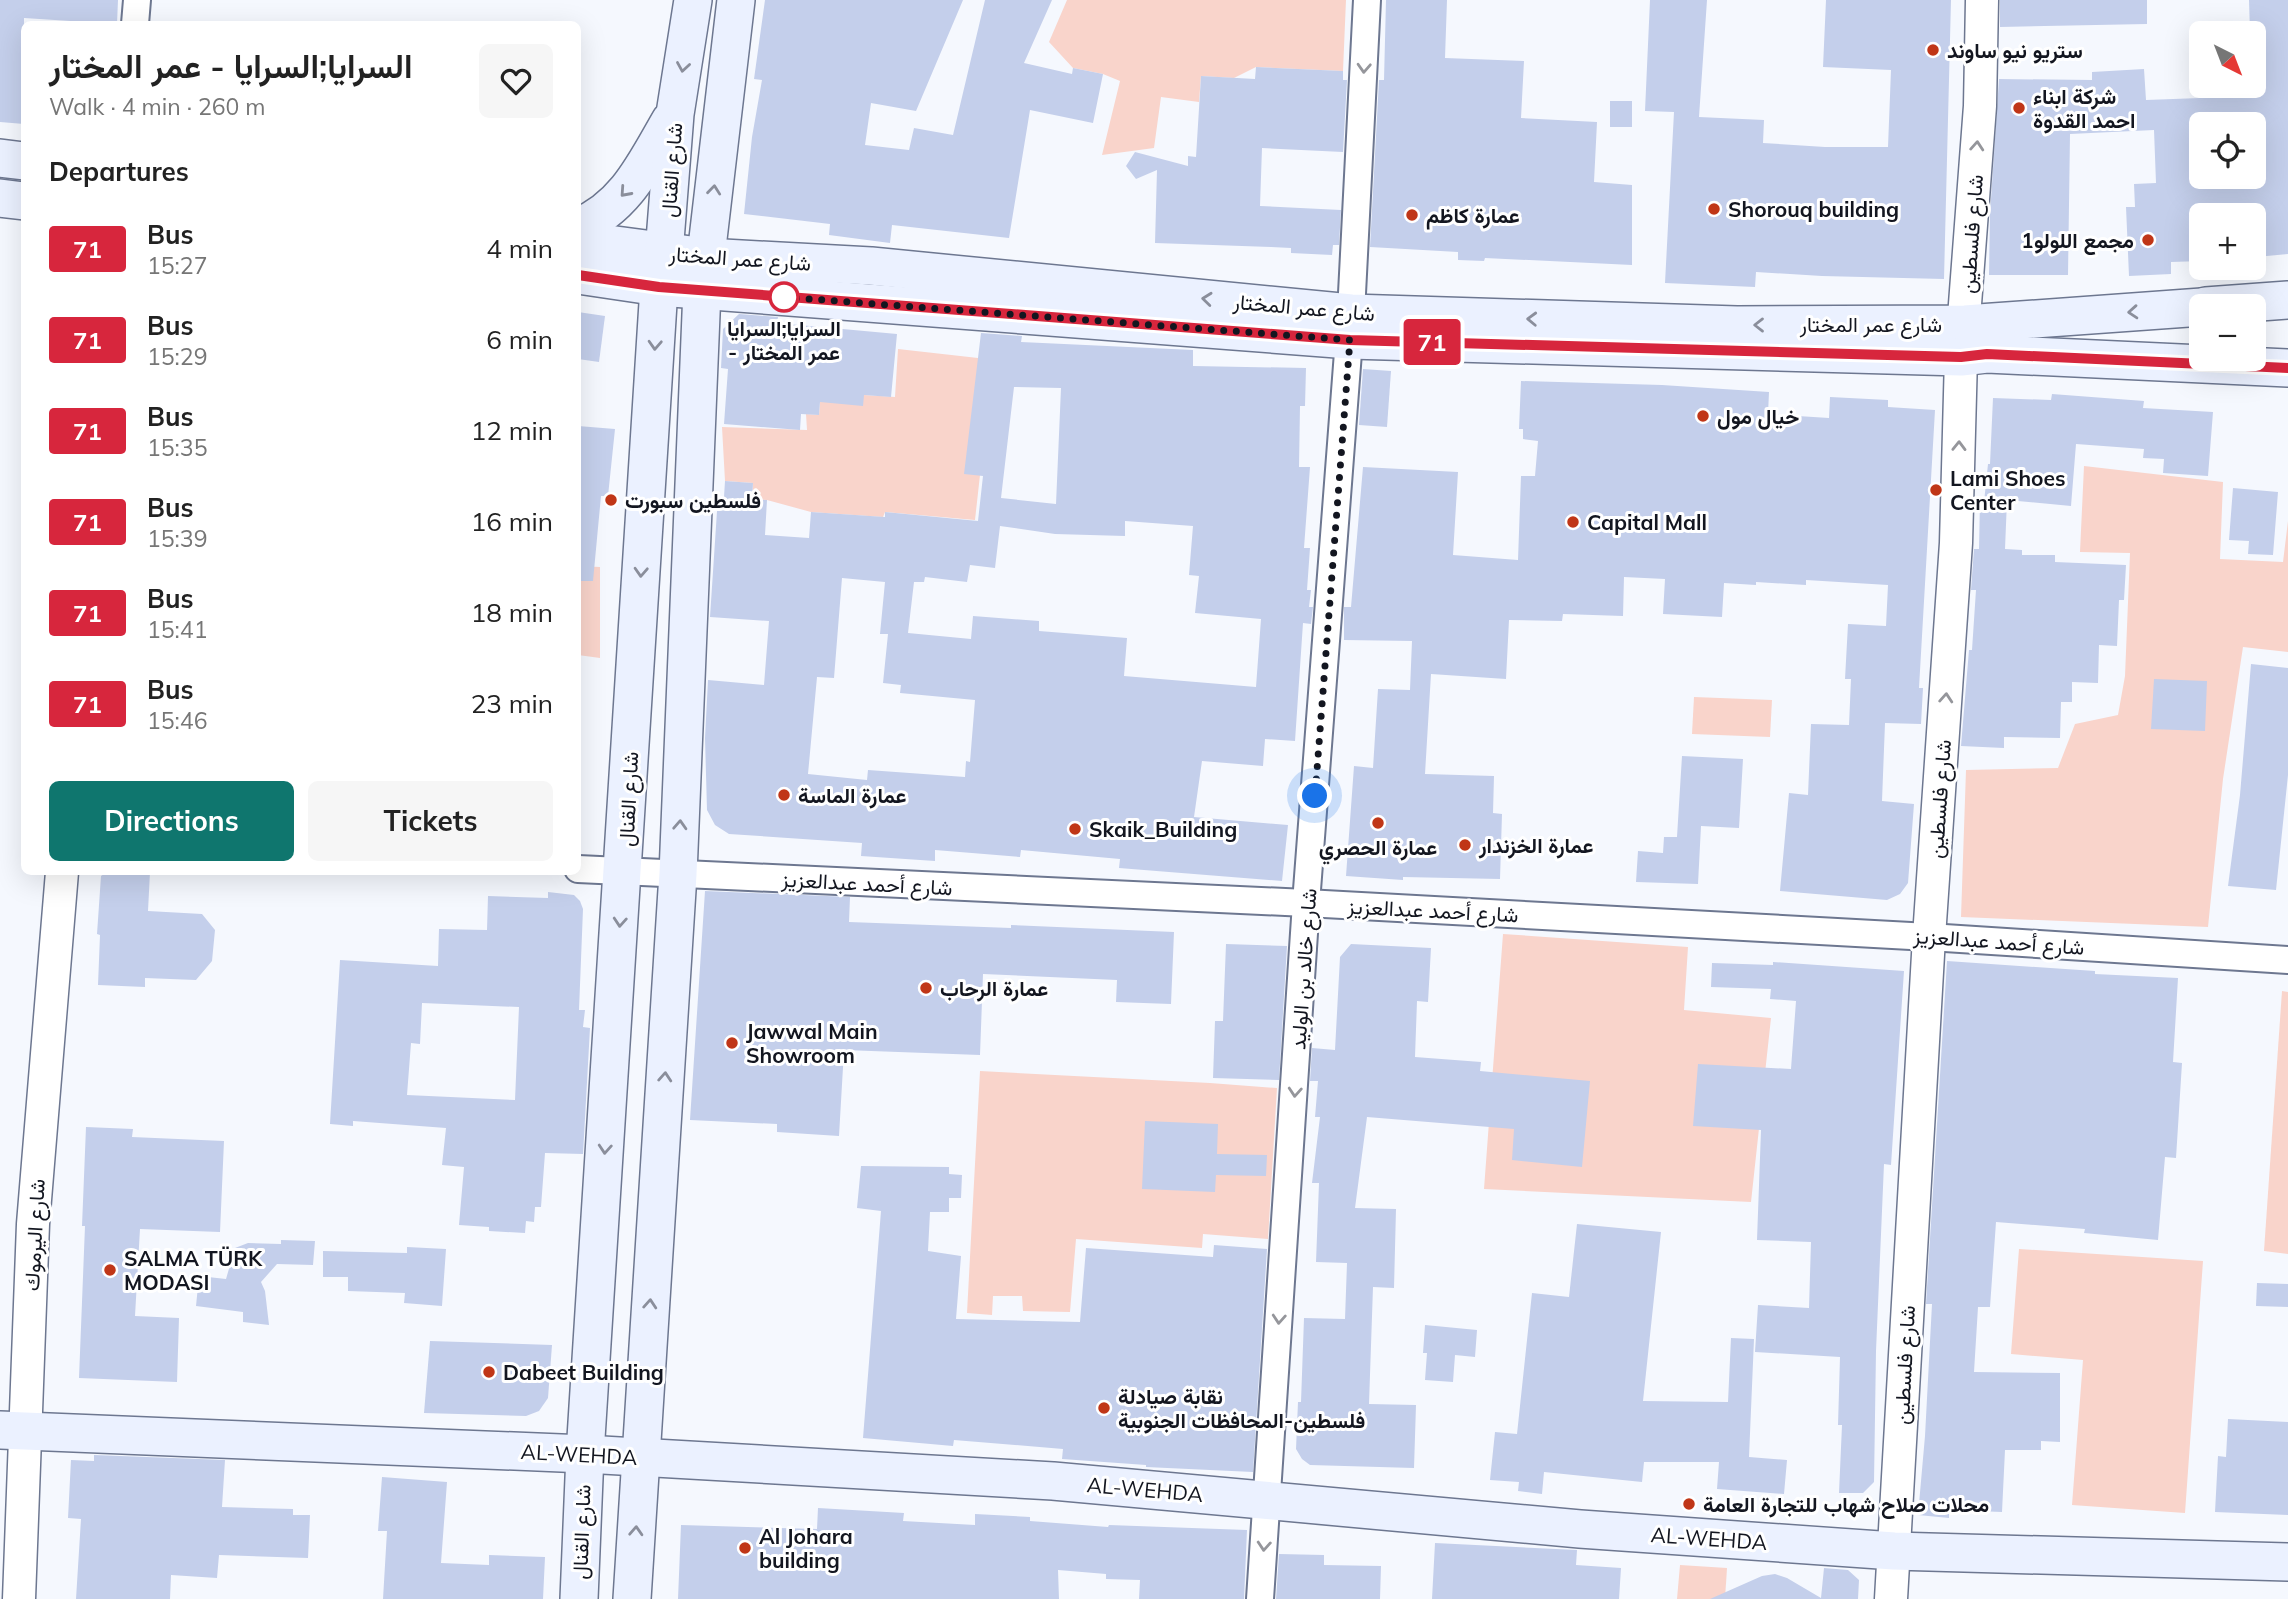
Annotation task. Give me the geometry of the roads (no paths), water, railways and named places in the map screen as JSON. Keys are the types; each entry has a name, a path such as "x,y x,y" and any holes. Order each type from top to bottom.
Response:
{"main road":[{"name":"شارع القنال","path":"579,1599 585,1454 662,270 675,114 693,0"},
{"name":"شارع القنال","path":"632,1599 678,874 704,274 736,0"},
{"path":"581,226 596,219 628,191 675,114"},
{"path":"0,158 21,161"},
{"path":"0,198 21,201"},
{"name":"شارع عمر المختار","path":"581,241 662,270"},
{"name":"شارع عمر المختار","path":"581,275 662,270 1351,326 1737,325 1963,340 2189,308"},
{"name":"شارع عمر المختار","path":"2266,302 2288,300"},
{"name":"شارع عمر المختار","path":"1963,340 1987,354 2288,368"},
{"name":"AL-WEHDA","path":"13,1431 585,1454 1053,1481 1580,1529 1894,1551 2288,1562"}],"street":[{"path":"135,21 137,0"},
{"name":"شارع خالد بن الوليد","path":"1260,1599 1306,903 1351,326 1367,0"},
{"name":"شارع فلسطين","path":"1892,1599 1929,937 1956,543 1963,340 1980,106 1982,0"},
{"name":"شارع أحمد عبدالعزيز","path":"581,869 1306,903 1929,937 2288,960"},
{"name":"شارع اليرموك","path":"19,1599 13,1431 62,875"}],"place":[{"name":"ستريو نيو ساوند","path":"1933,50"},
{"name":"شركة ابناء احمد القدوة","path":"2019,108"},
{"name":"Shorouq building","path":"1714,209"},
{"name":"عمارة كاظم","path":"1412,215"},
{"name":"مجمع اللولو1","path":"2148,240"},
{"name":"السرايا;السرايا - عمر المختار","path":"784,297"},
{"name":"خيال مول","path":"1703,416"},
{"name":"Lami Shoes Center","path":"1936,490"},
{"name":"فلسطين سبورت","path":"611,500"},
{"name":"Capital Mall","path":"1573,522"},
{"name":"عمارة الماسة","path":"784,795"},
{"name":"عمارة الحصري","path":"1378,823"},
{"name":"Skaik_Building","path":"1075,829"},
{"name":"عمارة الخزندار","path":"1465,845"},
{"name":"عمارة الرحاب","path":"926,988"},
{"name":"Jawwal Main Showroom","path":"732,1043"},
{"name":"SALMA TÜRK MODASI","path":"110,1270"},
{"name":"Dabeet Building","path":"489,1372"},
{"name":"نقابة صيادلة فلسطين-المحافظات الجنوبية","path":"1104,1408"},
{"name":"محلات صلاح شهاب للتجارة العامة","path":"1689,1504"},
{"name":"Al Johara building","path":"745,1548"}]}
